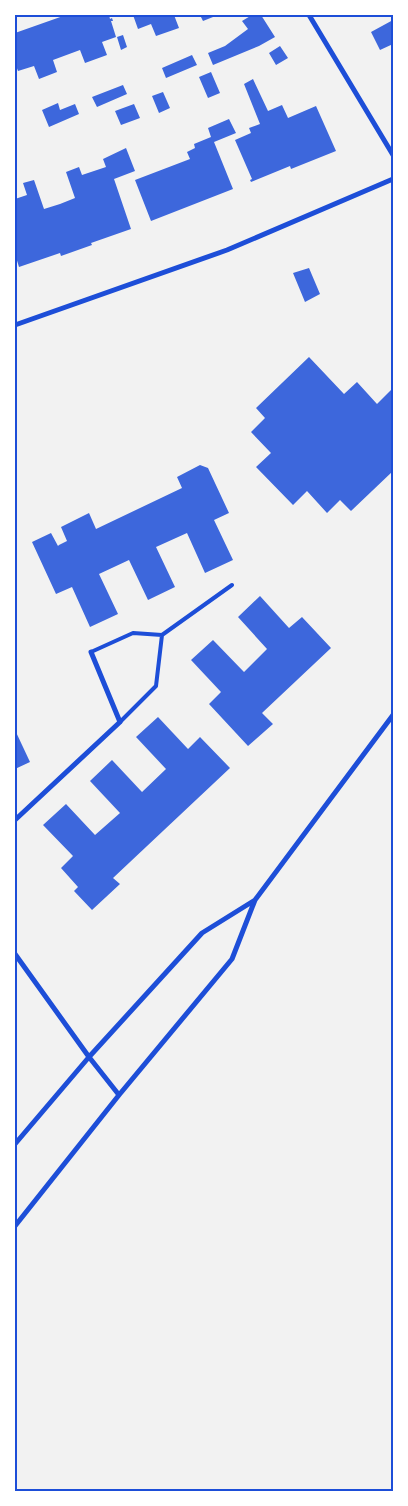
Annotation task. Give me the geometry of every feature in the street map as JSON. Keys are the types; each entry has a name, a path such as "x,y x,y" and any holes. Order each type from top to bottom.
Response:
{"street":[{"path":"309,15 393,155"},
{"path":"15,325 227,250 393,179"},
{"path":"15,820 120,722 91,652"},
{"path":"15,1226 232,959 255,900 393,716"},
{"path":"15,1144 89,1057 202,933 255,900"},
{"path":"15,954 119,1096"}],"lane":[{"path":"91,652 133,633 162,635 232,585"},
{"path":"120,722 156,686 162,635"}],"building":[{"path":"66,15 109,15 113,21 111,21 116,37 102,42 107,55 85,63 80,50 53,60 57,72 39,79 34,66 18,71 15,63 15,33"},
{"path":"133,15 174,15 179,28 156,36 151,24 138,29"},
{"path":"200,15 218,15 203,21"},
{"path":"252,15 261,15 275,37 259,46 213,65 208,53 225,46 248,29 242,21"},
{"path":"393,20 393,44 380,50 371,32"},
{"path":"123,35 127,47 121,50 117,37"},
{"path":"280,46 288,58 276,65 269,53"},
{"path":"192,55 197,65 166,78 162,68"},
{"path":"211,72 220,93 208,98 199,77"},
{"path":"253,79 268,111 282,105 288,118 316,106 336,151 291,169 290,166 251,182 250,180 252,179 235,140 251,133 249,128 260,124 244,84"},
{"path":"123,85 127,94 97,107 92,97"},
{"path":"163,92 170,108 159,113 152,96"},
{"path":"58,103 60,110 75,104 79,114 49,127 42,110"},
{"path":"134,104 140,118 121,125 115,111"},
{"path":"229,119 236,133 214,142 233,189 151,221 135,180 190,159 187,152 195,148 194,144 211,137 208,128"},
{"path":"126,148 135,171 114,179 131,229 61,256 60,253 19,267 15,254 15,199 27,195 23,183 34,180 44,209 60,204 75,198 66,172 79,167 82,175 106,167 103,159"},
{"path":"309,268 320,294 305,302 293,273"},
{"path":"309,357 344,394 357,382 377,404 393,388 393,471 351,511 340,500 327,513 307,491 293,505 256,467 271,453 251,432 265,418 256,408"},
{"path":"200,465 208,468 229,513 214,520 233,560 205,573 187,533 156,547 175,587 148,600 129,560 99,574 118,614 90,627 72,587 56,594 32,542 51,533 58,546 67,541 61,527 89,513 96,529 182,488 177,477"},
{"path":"260,596 289,628 302,617 331,648 262,713 273,724 248,746 209,704 221,692 191,660 213,640 244,672 267,649 238,617"},
{"path":"158,717 188,749 200,737 230,768 113,878 120,884 92,910 74,891 78,887 61,868 73,856 43,825 66,804 95,835 120,813 90,781 112,760 142,792 166,769 136,737"},
{"path":"15,730 30,762 15,769"}]}
